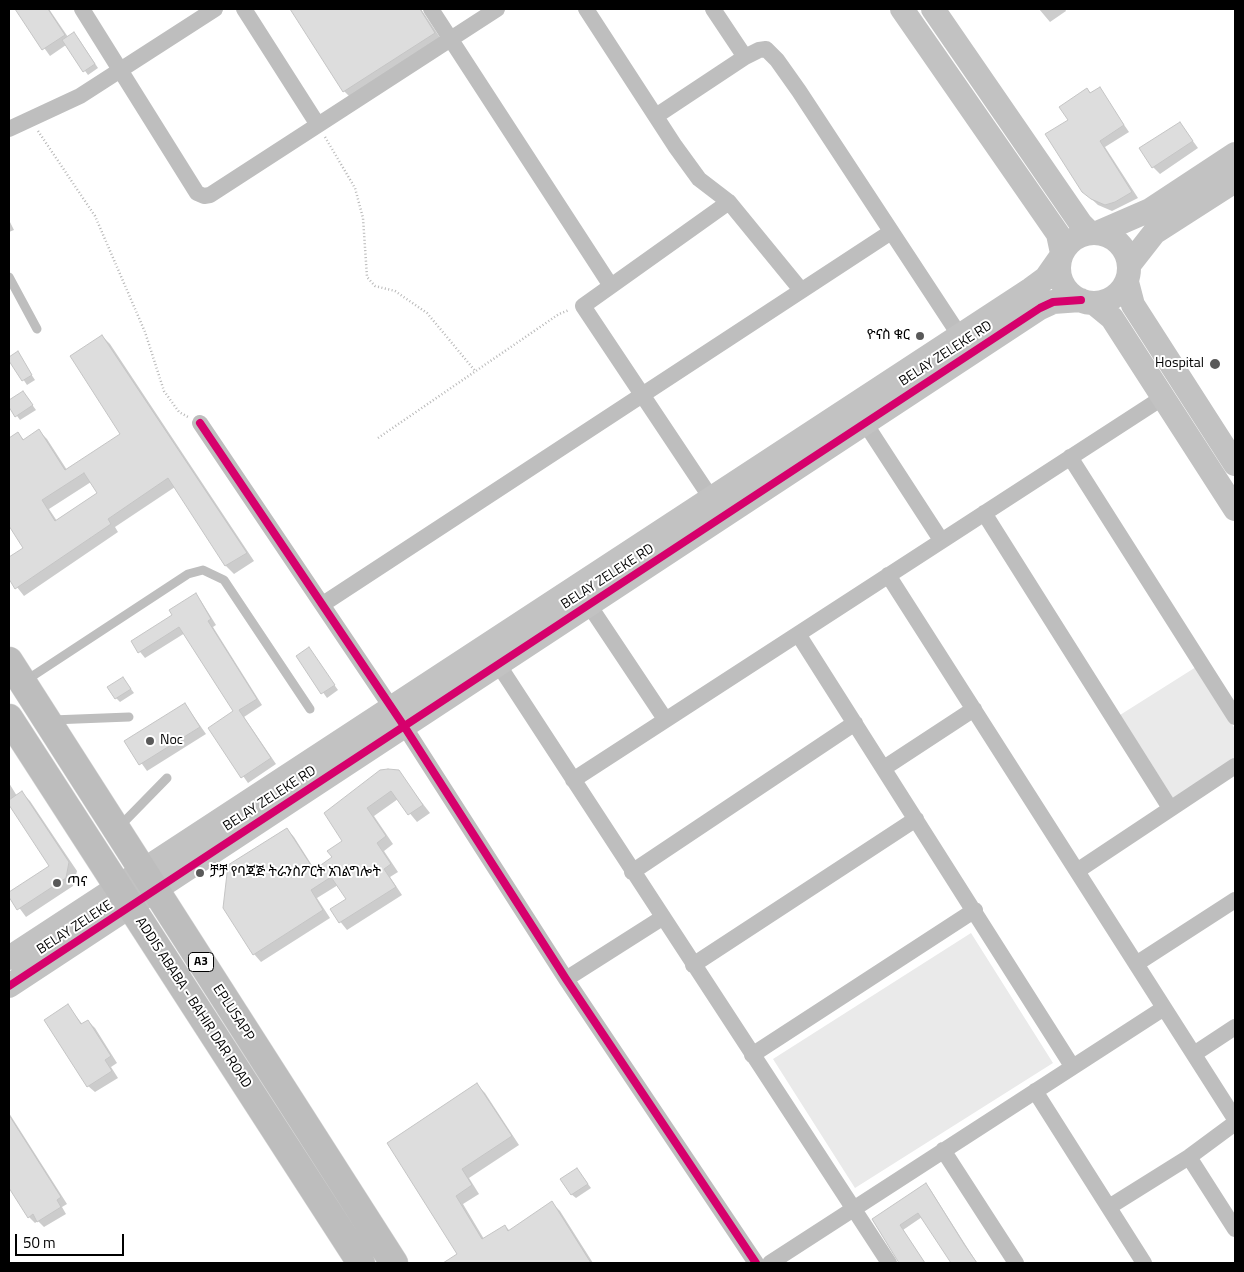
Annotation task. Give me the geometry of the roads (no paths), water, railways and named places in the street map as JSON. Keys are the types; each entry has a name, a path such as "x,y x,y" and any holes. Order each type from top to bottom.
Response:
{"highway":[{"name":"EPLUSAPP","path":"16,672 394,1263"},
{"name":"ADDIS ABABA - BAHIR DAR ROAD","path":"9,718 360,1263"}],"street":[{"path":"82,9 119,72 197,193 204,196 210,195 496,9"},
{"path":"9,130 80,96 215,9"},
{"path":"244,9 318,125"},
{"path":"431,9 611,286"},
{"path":"586,9 698,178 729,202 800,290"},
{"path":"713,9 745,57"},
{"path":"902,9 1058,234 1061,255 1059,274 1067,290 1112,318 1235,509"},
{"path":"933,9 1081,224 1094,233 1116,241 1123,248 1132,305 1235,464"},
{"path":"656,116 745,57 758,50 766,49 777,60 960,336"},
{"path":"1061,255 1069,242 1078,235 1094,233 1150,210 1235,154"},
{"path":"1088,302 1115,297 1154,233 1235,181"},
{"path":"711,498 641,397 583,306 729,202"},
{"path":"323,604 891,232"},
{"name":"BELAY ZELEKE RD","path":"148,880 859,414 960,336 1046,278 1061,255"},
{"name":"BELAY ZELEKE RD","path":"398,716 498,664 582,595 711,498 1040,308 1053,302 1088,302"},
{"path":"573,780 1162,398"},
{"path":"859,414 941,540"},
{"path":"200,423 398,716 566,979 756,1263"},
{"path":"1070,457 1235,717"},
{"path":"984,513 1170,808"},
{"path":"888,575 1235,1119"},
{"path":"582,595 665,719"},
{"path":"798,634 1072,1066"},
{"path":"498,664 662,918 889,1263"},
{"path":"884,768 974,709"},
{"path":"632,872 855,722"},
{"path":"1077,871 1235,766"},
{"path":"693,965 916,819"},
{"name":"BELAY ZELEKE","path":"9,986 124,896 148,880"},
{"name":"BELAY ZELEKE","path":"9,958 124,896"},
{"path":"1136,964 1235,900"},
{"path":"752,1055 974,910"},
{"path":"566,979 662,918"},
{"path":"770,1263 1164,1008"},
{"path":"1194,1054 1235,1027"},
{"path":"1035,1091 1144,1263"},
{"path":"1109,1207 1189,1157 1235,1123"},
{"path":"943,1150 1016,1263"},
{"path":"1189,1157 1235,1229"}],"lane":[{"path":"9,277 37,329"},
{"path":"16,672 188,574 203,570 224,580 310,709"},
{"path":"48,720 129,717"},
{"path":"116,830 167,778"}],"place":[{"name":"ዮናስ ቁር","path":"920,336"},
{"name":"Hospital","path":"1215,364"},
{"name":"Noc","path":"150,741"},
{"name":"ቻቻ የባጃጅ ትራንስፖርት አገልግሎት","path":"200,873"},
{"name":"ጣና","path":"57,883"}]}
